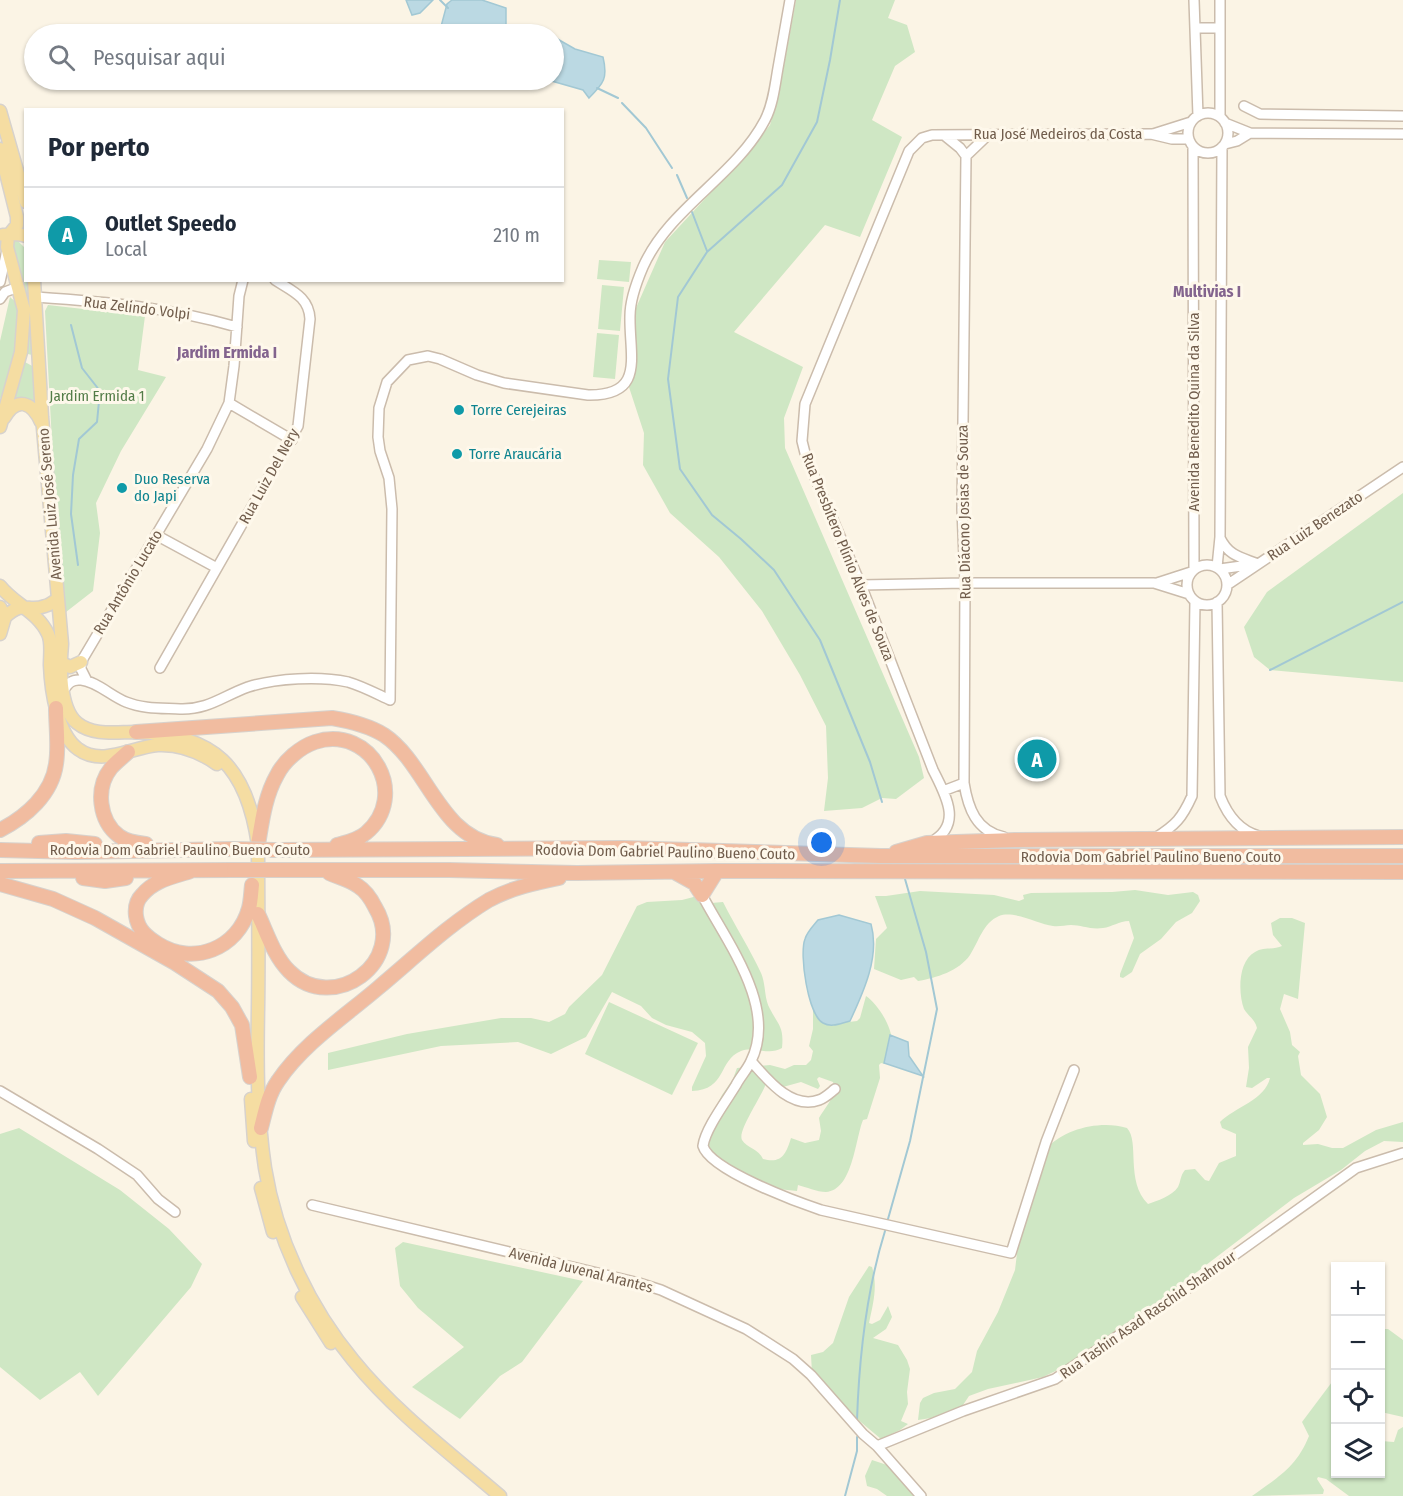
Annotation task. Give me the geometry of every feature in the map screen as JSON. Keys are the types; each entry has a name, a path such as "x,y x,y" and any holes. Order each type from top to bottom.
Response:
{"highway":[{"path":"0,830 29,811 51,783 57,761 56,708"},
{"path":"136,732 332,718 357,723 386,736 402,751 454,822 474,837 492,844 526,849"},
{"path":"258,845 268,794 278,773 293,755 308,744 323,740 351,742 367,752 380,769 385,791 383,804 377,820 367,832 351,841 321,850"},
{"path":"128,752 110,769 100,795 103,811 111,828 127,841 190,850"},
{"path":"881,856 927,843 1155,838 1403,837"},
{"name":"Rodovia Dom Gabriel Paulino Bueno Couto","path":"1,850 624,848 881,856 1403,856"},
{"path":"258,914 276,955 290,972 308,983 321,987 334,988 357,981 367,972 379,954 383,934 382,922 369,897 358,885 324,870"},
{"name":"Rodovia Dom Gabriel Paulino Bueno Couto","path":"0,871 1403,872"},
{"path":"191,871 159,881 141,896 135,907 137,920 148,938 175,952 192,955 212,950 231,940 241,928 249,908 252,885"},
{"path":"675,872 694,883 702,895 717,871"},
{"path":"261,1128 269,1098 277,1082 293,1062 317,1039 459,921 490,900 513,889 577,873"},
{"path":"0,884 53,898 95,918 175,963 218,991 232,1007 242,1025 250,1077"}],"main road":[{"path":"0,111 14,177 17,217 17,225 4,240"},
{"path":"0,149 24,198"},
{"path":"4,240 24,236"},
{"path":"0,428 21,352 24,310 4,240"},
{"name":"Avenida Luiz José Sereno","path":"34,282 62,644 60,662 68,711 82,727 108,732 171,735 207,748 227,764 249,801 258,845 257,1068 261,1128 268,1182 284,1238 312,1298 342,1346 377,1388 500,1496"},
{"path":"21,352 27,360 39,357"},
{"path":"0,428 9,410 22,404 29,405 35,410 44,431"},
{"path":"0,586 43,625 50,637 51,681 56,708 71,743 79,750 87,754 102,756 158,745 178,746 195,751 220,766 238,790 248,813 253,860 251,1119 261,1188 274,1234 290,1274 335,1349 371,1392 487,1496"},
{"path":"0,634 2,612 22,606 39,608 58,599"},
{"path":"60,662 70,667 81,662"}],"street":[{"path":"1191,143 1188,134 1195,119 1194,0"},
{"path":"1220,0 1223,120 1228,136 1223,146"},
{"path":"63,691 73,680 87,681 126,702 152,708 197,709 265,682 320,679 350,683 390,700 392,509 389,478 378,437 379,408 387,382 408,360 428,356 504,383 588,395 609,394 622,388 631,367 630,314 642,269 663,234 744,150 766,118 773,97 789,4"},
{"path":"1195,28 1220,28"},
{"path":"1244,106 1260,114 1403,116"},
{"path":"1151,134 1209,113 1250,133 1403,134"},
{"path":"1151,134 1191,143 1206,153 1212,153 1250,133"},
{"name":"Rua José Medeiros da Costa","path":"965,134 1151,134"},
{"name":"Rua Presbítero Plínio Alves de Souza","path":"927,843 941,836 947,828 950,818 943,791 801,441 805,404 909,151 922,138 932,135 965,134"},
{"path":"944,135 966,156 989,134"},
{"name":"Avenida Benedito Quina da Silva","path":"1191,143 1192,570"},
{"name":"Avenida Benedito Quina da Silva","path":"1218,568 1223,146"},
{"name":"Rua Diácono Josias de Souza","path":"966,156 962,497 965,583 964,783 967,802 975,818 984,828 997,836 1015,840"},
{"path":"0,282 4,240"},
{"name":"Rua Antônio Lucato","path":"81,662 207,449 229,403 239,296 242,282"},
{"name":"Rua Luiz Del Nery","path":"160,668 298,426 310,309 301,297 278,282"},
{"path":"0,299 5,292 18,287"},
{"name":"Rua Zelindo Volpi","path":"36,297 164,309 237,327"},
{"path":"229,403 292,440"},
{"name":"Rua Luiz Benezato","path":"1227,585 1403,467"},
{"path":"156,536 218,568"},
{"path":"1220,537 1226,550 1230,553 1258,564"},
{"path":"861,585 1154,583 1207,564 1218,568 1224,574 1227,585 1225,594 1217,602 1208,605 1154,583"},
{"path":"1218,568 1258,564"},
{"path":"1155,838 1183,816 1192,796 1192,597 1187,581 1192,570"},
{"path":"1217,602 1220,796 1234,821 1255,835 1273,839"},
{"path":"81,662 81,669 87,681"},
{"path":"943,791 964,783"},
{"path":"702,895 749,979 757,1013 756,1043 751,1061 706,1136 703,1146 708,1155 755,1184 801,1203 1011,1253 1046,1142 1074,1070"},
{"path":"751,1061 770,1083 789,1096 810,1102 821,1099 835,1089"},
{"path":"0,1091 137,1175 158,1199 175,1212"},
{"name":"Rua Tashin Asad Raschid Shahrour","path":"877,1446 963,1411 1055,1379 1194,1284 1356,1168 1403,1153"},
{"name":"Avenida Juvenal Arantes","path":"312,1205 661,1290 746,1329 793,1359 811,1375 921,1496"}],"green space":[{"path":"796,0 895,0 888,18 907,25 915,52 895,66 872,120 902,137 860,237 825,225 734,332 803,367 784,418 785,448 919,757 924,778 896,799 882,798 862,808 824,811 828,778 826,726 800,675 762,611 719,557 670,513 643,465 644,433 627,381 635,364 636,308 665,242 750,150 770,125 778,98"},
{"path":"17,240 24,247 24,282 28,282 34,352 32,355 28,354 27,350 12,243"},
{"path":"599,260 631,262 629,282 597,279"},
{"path":"602,285 624,287 620,331 598,329"},
{"path":"10,297 17,303 20,322 15,351 0,400 0,341"},
{"name":"Jardim Ermida 1","path":"48,305 145,316 138,370 166,377 121,451 96,503 100,533 93,591 66,612 53,461 45,311"},
{"path":"597,333 619,335 615,379 593,377"},
{"path":"23,361 36,368 39,412 8,405"},
{"path":"1403,493 1403,682 1270,670 1254,657 1244,627 1267,592"},
{"path":"1135,890 1168,895 1193,892 1198,895 1200,901 1192,913 1176,922 1161,939 1140,954 1132,972 1123,978 1120,974 1134,938 1129,921 1094,928 1075,925 1053,926 1012,915 999,916 989,923 965,961 947,973 918,981 914,977 901,980 874,969 876,939 887,928 875,896 920,891 994,895 1019,901 1024,899 1023,895 1031,893"},
{"path":"705,894 711,903 723,902 752,955 763,977 768,1005 782,1035 782,1048 772,1051 746,1050 734,1055 711,1086 692,1091 706,1056 705,1043 692,1032 666,1025 652,1018 641,1006 612,992 586,1037 551,1054 518,1042 441,1046 328,1070 328,1053 407,1034 501,1018 531,1018 549,1022 565,1014 569,1007 602,975 637,906 647,902 682,900"},
{"path":"1280,918 1292,918 1305,923 1298,999 1284,994 1280,1009 1290,1032 1292,1045 1300,1052 1298,1056 1301,1075 1320,1094 1327,1117 1319,1130 1303,1145 1318,1144 1343,1148 1376,1130 1403,1122 1403,1142 1384,1141 1294,1198 1126,1326 1068,1365 1043,1377 988,1389 969,1396 963,1405 956,1409 918,1420 920,1403 923,1398 934,1393 955,1389 972,1372 977,1351 998,1312 1015,1270 1021,1220 1047,1148 1055,1141 1074,1131 1095,1126 1127,1128 1133,1143 1137,1184 1148,1204 1172,1193 1178,1187 1185,1170 1195,1169 1205,1180 1209,1181 1219,1163 1236,1156 1236,1134 1222,1128 1220,1122 1256,1098 1267,1086 1270,1078 1252,1088 1246,1087 1249,1068 1248,1047 1257,1028 1242,1002 1240,986 1242,970 1249,956 1255,952 1282,946 1273,935 1271,923"},
{"path":"866,996 885,1018 891,1033 892,1048 885,1064 879,1065 880,1078 867,1119 863,1120 852,1163 842,1183 826,1192 798,1185 797,1191 759,1187 711,1153 708,1141 711,1117 737,1068 770,1065 785,1069 794,1065 806,1065 811,1060 813,1051 809,1046 813,1029 813,1005 849,1022 860,1018","holes":["819,1077 833,1082 834,1092 819,1118 821,1131 819,1140 805,1143 791,1138 782,1156 775,1160 763,1159 742,1140 743,1129 766,1083 783,1087 801,1082 818,1089 820,1086 817,1079"]},
{"path":"609,1002 698,1043 672,1095 585,1054"},
{"path":"19,1128 120,1190 169,1229 202,1264 191,1287 98,1396 80,1372 40,1400 0,1367 0,1134"},
{"path":"403,1242 583,1281 522,1362 500,1376 460,1419 412,1387 464,1347 418,1308 400,1286 395,1248"},
{"path":"869,1266 872,1267 874,1274 875,1288 869,1323 880,1320 888,1306 892,1317 886,1329 873,1338 898,1345 910,1369 908,1404 901,1421 908,1424 881,1439 850,1413 812,1373 811,1355 823,1352 833,1343 849,1297"},
{"path":"1385,1329 1403,1340 1403,1417 1385,1413"},
{"path":"1331,1383 1331,1478 1385,1478 1385,1441 1394,1442 1398,1430 1403,1427 1403,1496 1349,1496 1326,1479 1318,1477 1324,1490 1323,1494 1252,1496 1285,1471 1298,1456 1309,1436 1302,1422"},
{"path":"872,1460 890,1466 917,1496 887,1496 867,1486 865,1476"}],"water":[{"path":"406,0 433,0 420,13 412,15"},
{"path":"452,0 482,0 506,8 506,24 442,24 447,4"},
{"path":"564,43 575,49 603,57 604,80 589,98 583,90 564,85"},
{"path":"839,915 871,924 872,961 865,986 850,1021 830,1025 823,1023 813,1009 806,984 803,947 807,934 818,920"},
{"path":"890,1035 908,1042 909,1056 923,1076 884,1063"}],"waterway":[{"path":"440,0 448,8"},
{"path":"840,0 817,122 782,185 707,252 678,297 668,379 680,469 712,515 774,570 820,640 870,762 882,802"},
{"path":"597,88 618,98"},
{"path":"622,103 646,128 672,168"},
{"path":"677,175 687,198"},
{"path":"692,212 707,251"},
{"path":"71,325 82,368 100,391 97,422 79,439 73,475 71,514 78,565"},
{"path":"1270,670 1403,602"},
{"path":"888,1219 910,1141 937,1009 926,952 905,879"},
{"path":"857,1420 865,1325 873,1277 885,1231"},
{"path":"845,1496 857,1451 857,1437"}],"place":[{"name":"Torre Cerejeiras","path":"459,410"},
{"name":"Torre Araucária","path":"457,454"},
{"name":"Duo Reserva do Japi","path":"122,488"},
{"name":"Outlet Speedo","path":"1037,759"}],"district":[{"name":"Multivias I","path":"1207,291"},
{"name":"Jardim Ermida I","path":"227,352"}]}
